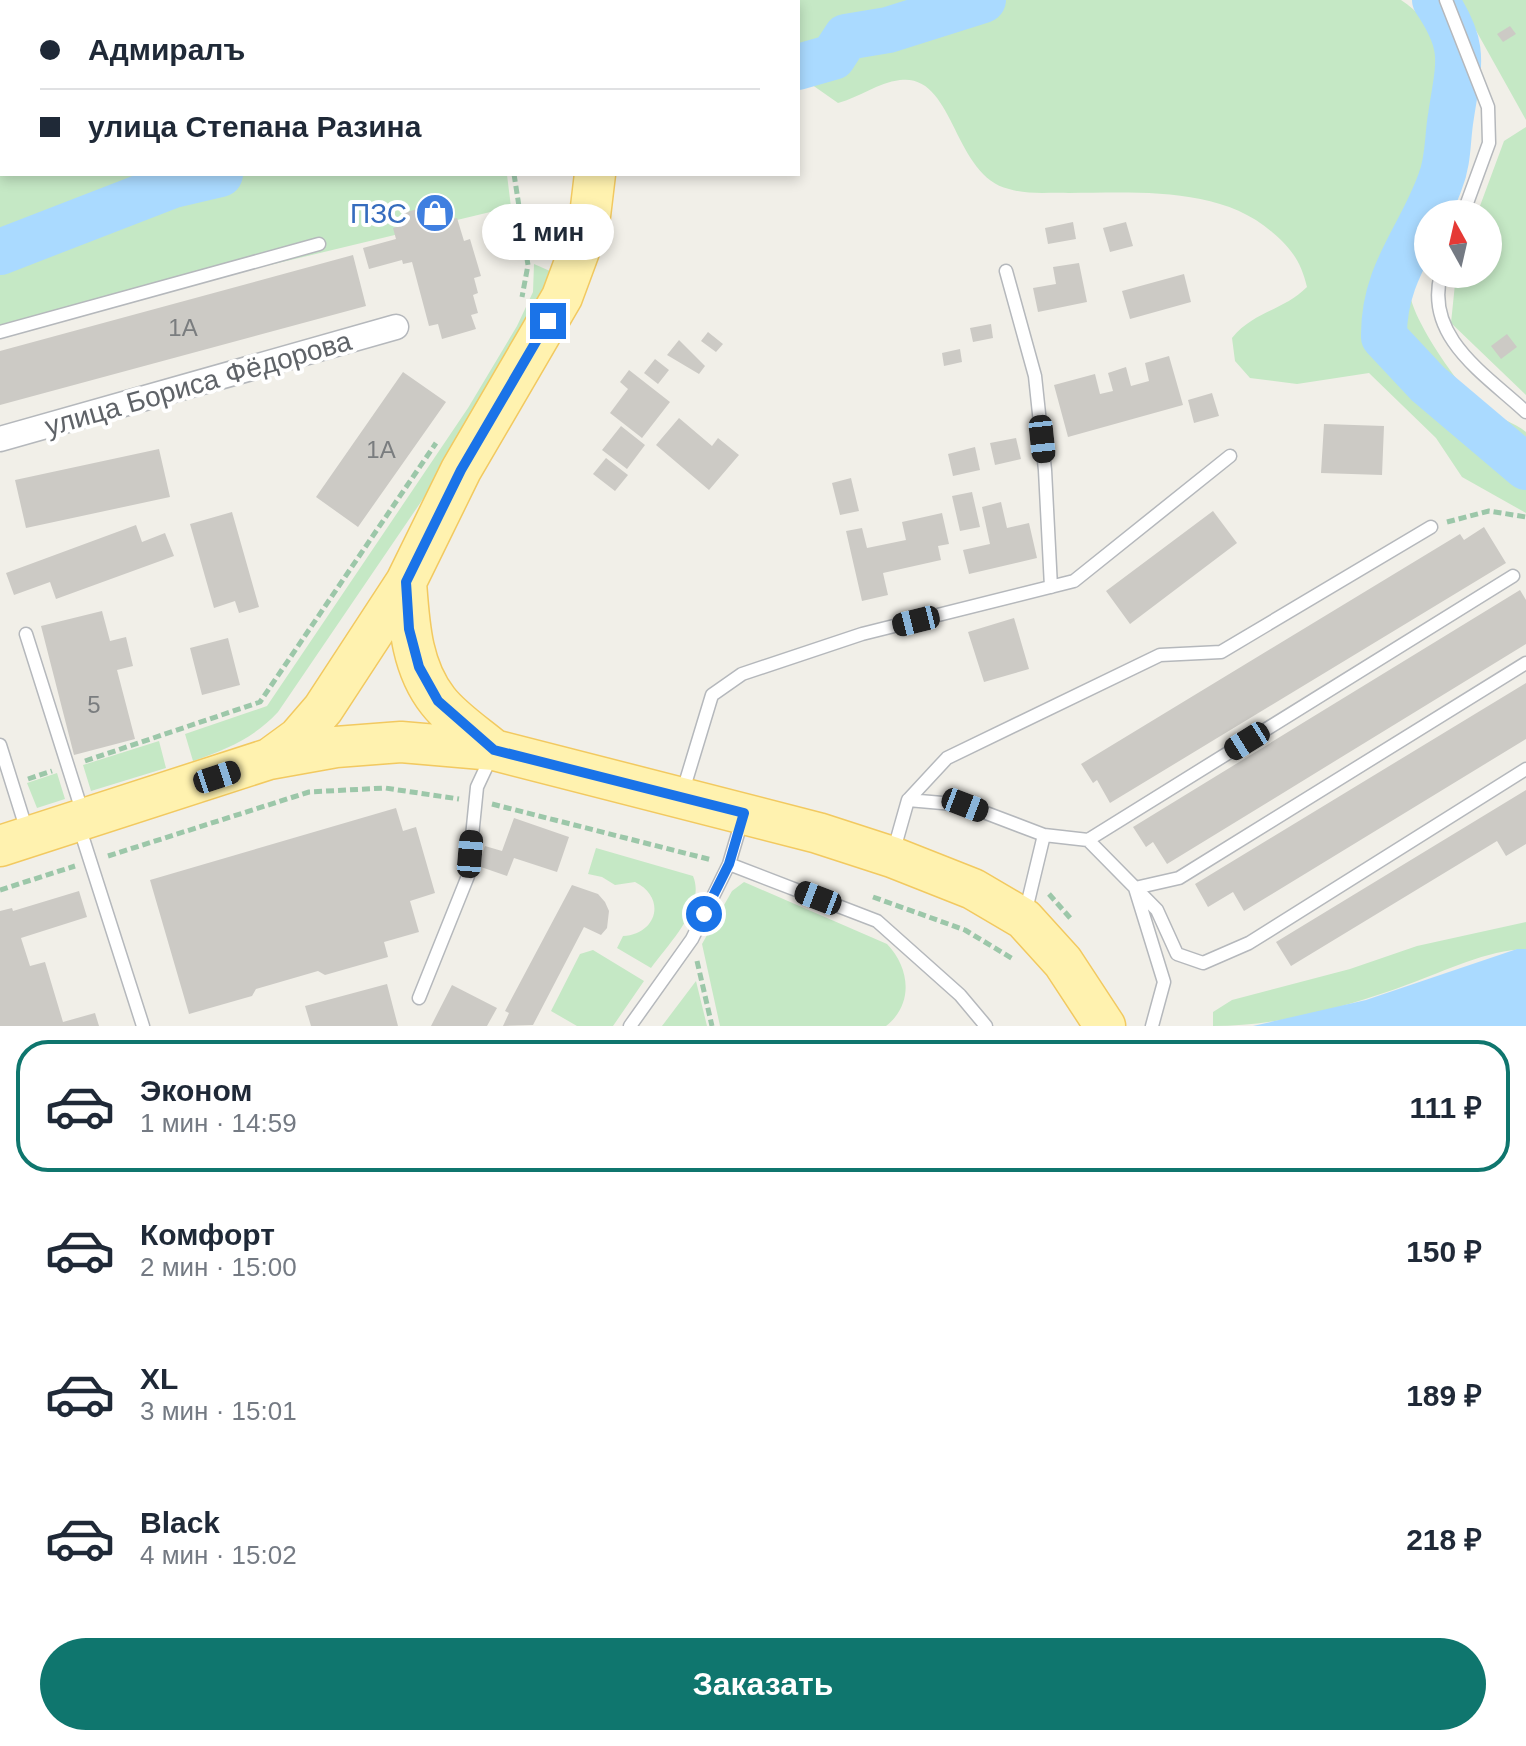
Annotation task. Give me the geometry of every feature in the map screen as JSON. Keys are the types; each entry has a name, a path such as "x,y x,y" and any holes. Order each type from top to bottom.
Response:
{"main road":[{"path":"269,759 298,738 323,709 406,582 461,470 562,297 589,224 595,176"},
{"path":"406,582 409,629 419,667 438,701 494,750"},
{"path":"14,842 269,759 336,747 401,742 494,750 744,813 892,857 973,889 1024,919 1063,962 1105,1026"}],"street":[{"name":"улица Бориса Фёдорова","path":"0,439 396,327"}],"lane":[{"path":"1446,0 1488,107 1489,143 1468,200"},
{"path":"0,332 319,244"},
{"path":"1006,271 1035,376 1045,470 1051,587"},
{"path":"1437,288 1440,319 1456,349 1526,412"},
{"path":"681,797 712,695 742,674 862,634 1074,581 1230,456"},
{"path":"892,857 908,800 947,758 1160,655 1221,652 1431,527"},
{"path":"908,800 965,805 1044,835 1088,840 1513,576"},
{"path":"26,634 68,766 92,861 143,1026"},
{"path":"1135,888 1179,878 1526,663"},
{"path":"0,745 13,784 14,842"},
{"path":"419,998 468,876 477,787 494,750"},
{"path":"1088,840 1157,910 1177,954 1203,963 1249,943 1526,769"},
{"path":"630,1026 692,939 729,864 744,813"},
{"path":"1024,919 1044,835"},
{"path":"729,864 877,921 960,995 986,1026"},
{"path":"1135,888 1164,982 1152,1026"}],"path":[{"path":"514,176 528,265 520,302"},
{"path":"13,784 156,740 260,702 442,435"},
{"path":"1431,527 1489,511 1526,517"},
{"path":"0,890 309,792 385,788"},
{"path":"692,939 712,1026"}],"green space":[{"path":"800,0 1401,0 1422,18 1436,38 1445,61 1460,130 1455,167 1445,200 1414,200 1412,303 1427,335 1474,400 1526,432 1526,513 1462,477 1436,438 1369,373 1297,384 1250,378 1235,361 1232,338 1250,322 1307,287 1299,263 1290,250 1251,217 1227,206 1176,195 1031,193 1009,189 990,180 976,165 944,108 932,92 918,82 900,80 838,103 800,76"},
{"path":"1459,0 1526,0 1526,120"},
{"path":"1526,127 1526,395 1451,323 1455,288 1502,288 1502,200 1482,200 1504,141"},
{"path":"0,176 507,176 511,207 0,330"},
{"path":"534,264 550,271 540,300 459,446 278,712 239,742 193,761 185,734 267,706 468,408 517,326 533,292"},
{"path":"159,741 166,768 91,791 83,765"},
{"path":"57,773 65,799 37,808 27,783"},
{"path":"596,848 693,876 696,888 690,912 651,968 617,948 623,936 635,934 650,922 654,914 651,897 635,882 615,885 602,877 588,874"},
{"path":"744,882 887,944 900,964 906,986 905,997 895,1017 886,1026 720,1026 702,944 732,891"},
{"path":"1526,922 1526,949 1481,957 1386,992 1313,1014 1263,1023 1213,1026 1213,1012 1232,1000 1350,969 1417,946"},
{"path":"593,950 644,981 613,1026 577,1026 551,1011 580,954"},
{"path":"696,981 707,1026 662,1026"}],"water":[{"path":"1517,949 1526,949 1526,1026 1253,1026 1366,1000"}],"building":[{"path":"1510,26 1516,34 1503,42 1497,34"},
{"path":"447,201 452,219 457,218 464,241 470,239 481,276 474,278 478,293 473,295 478,313 471,315 476,329 442,339 438,324 429,326 412,262 403,264 402,260 369,269 363,248 396,239 393,228 406,224 403,213"},
{"path":"1073,222 1076,239 1048,244 1045,228"},
{"path":"1126,222 1133,246 1110,252 1103,228"},
{"path":"353,255 366,306 0,405 0,351"},
{"path":"1079,263 1087,302 1038,312 1033,288 1056,284 1053,267"},
{"path":"1184,274 1191,302 1130,319 1122,291"},
{"path":"991,324 993,338 973,342 970,328"},
{"path":"708,332 723,344 716,352 701,341"},
{"path":"1507,334 1517,347 1501,359 1491,346"},
{"path":"679,340 705,366 699,374 667,355"},
{"path":"960,349 962,362 944,366 942,353"},
{"path":"1169,356 1183,405 1068,437 1054,385 1095,374 1100,394 1113,391 1108,373 1126,367 1131,386 1149,381 1145,363"},
{"path":"655,359 669,370 658,384 644,373"},
{"path":"629,370 670,402 642,438 610,413 628,389 620,382"},
{"path":"403,372 446,402 358,527 316,497"},
{"path":"1212,393 1219,416 1194,423 1188,400"},
{"path":"679,418 712,446 718,438 739,455 709,490 656,445"},
{"path":"1324,424 1384,426 1382,475 1321,473"},
{"path":"621,426 645,445 627,469 602,450"},
{"path":"1016,438 1021,459 995,465 990,443"},
{"path":"975,447 980,470 953,476 948,454"},
{"path":"159,449 170,497 26,528 15,480"},
{"path":"606,458 628,475 615,491 593,474"},
{"path":"851,478 859,511 840,515 832,483"},
{"path":"972,492 980,527 960,531 952,496"},
{"path":"1001,502 1007,528 1029,523 1037,558 969,574 963,550 990,544 982,507"},
{"path":"1213,511 1237,543 1130,624 1106,591"},
{"path":"232,512 259,607 239,613 235,601 214,608 190,524"},
{"path":"942,513 949,544 938,546 941,560 883,573 888,595 862,601 846,531 862,528 867,548 906,540 902,522"},
{"path":"136,525 142,542 165,533 174,556 56,599 50,582 14,595 6,573"},
{"path":"1484,527 1506,563 1110,803 1097,780 1093,783 1081,764 1460,534 1464,540"},
{"path":"1520,590 1526,600 1526,644 1167,864 1153,842 1146,847 1133,827"},
{"path":"102,611 110,641 126,637 133,666 117,670 135,739 74,755 41,626"},
{"path":"1014,618 1029,669 984,682 968,632"},
{"path":"228,638 240,685 202,695 190,648"},
{"path":"1526,683 1526,739 1244,911 1233,892 1208,907 1195,884"},
{"path":"1526,790 1526,844 1506,856 1497,841 1291,966 1276,942"},
{"path":"396,808 403,831 416,827 435,893 410,901 419,932 384,942 388,957 325,975 318,971 256,989 252,996 189,1014 150,880"},
{"path":"514,818 569,837 557,872 514,858 507,876 478,866 485,846 502,851"},
{"path":"572,885 598,894 605,902 609,911 607,928 601,935 584,927 533,1025 503,1026 509,1013 505,1011"},
{"path":"79,891 87,917 21,938 30,966 45,962 63,1022 95,1013 99,1026 0,1026 0,911 12,908 13,911"},
{"path":"387,984 398,1026 311,1026 305,1006"},
{"path":"452,985 497,1008 487,1026 431,1026"}],"waterway":[{"path":"800,66 833,57 846,37 888,30 983,0"},
{"path":"1435,0 1452,30 1458,56 1446,158 1432,202 1396,275 1385,314 1384,337 1428,384 1526,467"},
{"path":"0,252 173,185 211,176"}],"place":[{"name":"ПЗС","path":"435,213"}],"route":[{"path":"548,321 461,470 406,582 409,629 419,667 438,701 494,750 744,813 729,864 704,914"}]}
